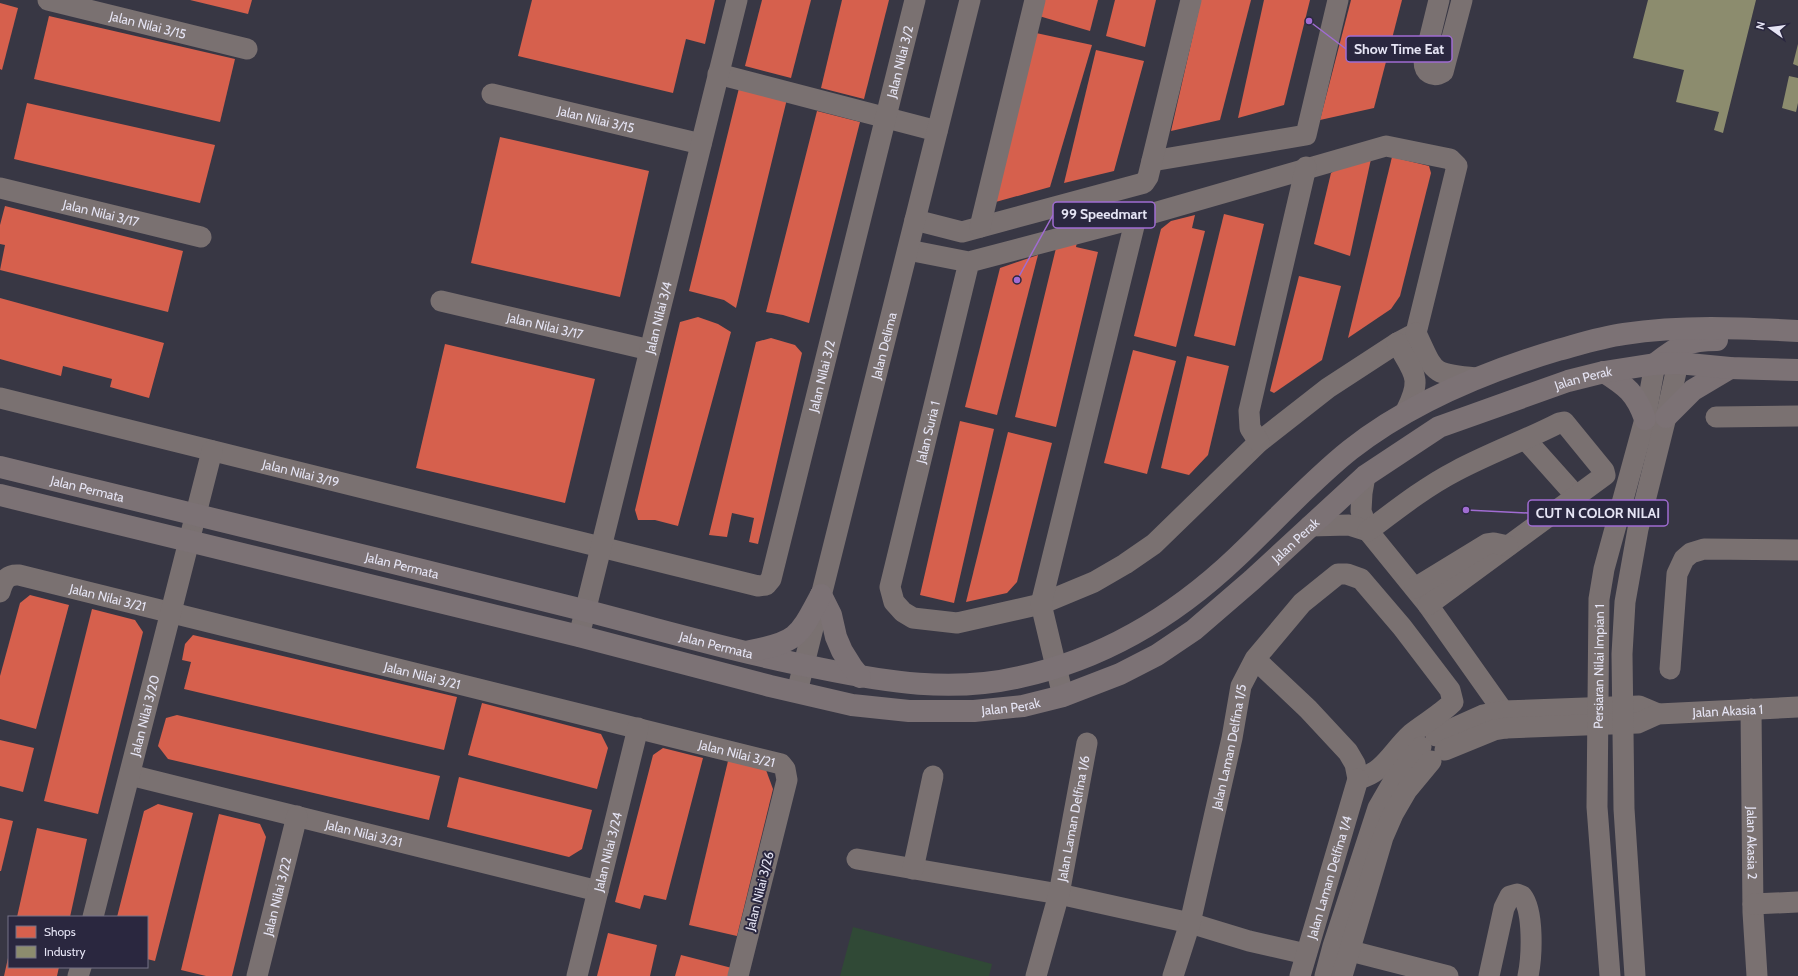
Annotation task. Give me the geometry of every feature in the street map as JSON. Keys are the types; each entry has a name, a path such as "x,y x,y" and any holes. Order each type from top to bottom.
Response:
{"main road":[{"name":"Jalan Perak","path":"803,665 908,684 970,684 1018,678 1056,667 1107,648 1144,630 1177,607 1234,560 1288,506 1348,452 1406,411 1476,378 1529,359 1572,346 1621,334 1689,328 1738,328 1798,331"},
{"path":"1667,360 1681,345 1707,340 1798,340"},
{"path":"1572,346 1609,350 1651,344 1664,348 1667,360"},
{"name":"Jalan Perak","path":"797,692 852,704 909,711 974,712 1023,706 1063,696 1120,674 1157,655 1194,630 1252,580 1365,476 1439,428 1568,381 1604,372 1667,360 1730,368 1798,370"},
{"path":"1604,372 1627,386 1640,406 1655,418 1693,390 1730,368"},
{"name":"Jalan Permata","path":"0,467 585,611 743,652 803,665"},
{"name":"Jalan Permata","path":"0,495 579,636 797,692"},
{"path":"743,652 776,646 791,640 803,628 821,595"},
{"path":"821,595 831,615 836,637 842,651 852,668 860,676"}],"street":[{"name":"Jalan Nilai 3/15","path":"48,0 247,49"},
{"name":"Jalan Nilai 3/4","path":"579,636 737,0"},
{"name":"Jalan Nilai 3/2","path":"601,547 762,587 769,582 915,0"},
{"name":"Jalan Delima","path":"797,692 970,0"},
{"path":"980,227 1035,0"},
{"path":"915,220 957,232 1141,184 1147,180 1190,0"},
{"path":"1152,161 1306,135 1338,0"},
{"path":"1439,0 1424,61 1424,67 1427,72 1432,75 1438,75 1444,72 1462,0"},
{"path":"718,74 937,131"},
{"name":"Jalan Nilai 3/15","path":"492,94 701,144"},
{"path":"908,250 969,262 1136,218 1386,146 1454,162 1457,166 1416,333 1432,366 1440,374 1476,378"},
{"path":"1259,442 1250,428 1249,411 1306,168"},
{"name":"Jalan Nilai 3/17","path":"0,188 201,237"},
{"path":"1063,696 1041,604 1136,218"},
{"name":"Jalan Suria 1","path":"969,262 890,587 894,602 902,612 913,618 957,623 1041,604"},
{"name":"Jalan Nilai 3/17","path":"441,301 650,350"},
{"path":"1041,604 1094,582 1125,564 1154,544 1259,442 1328,388 1397,343 1416,333"},
{"path":"1397,343 1415,376 1417,385 1406,411"},
{"name":"Persiaran Nilai Impian 1","path":"1635,976 1625,816 1622,654 1626,595 1655,418 1667,360"},
{"name":"Jalan Nilai 3/19","path":"0,398 601,547"},
{"path":"1716,417 1798,416"},
{"name":"Persiaran Nilai Impian 1","path":"1610,976 1597,807 1599,599 1604,569 1655,418"},
{"path":"1368,531 1414,497 1455,471 1499,450 1526,440 1559,423 1564,422 1604,471 1605,475 1428,605"},
{"path":"1526,440 1576,496"},
{"name":"Jalan Nilai 3/20","path":"93,916 212,451"},
{"path":"1365,476 1361,511 1368,531 1428,605 1504,720"},
{"path":"1310,526 1349,525 1368,531"},
{"path":"1415,588 1487,544 1494,543 1508,546"},
{"path":"1670,669 1676,574 1690,553 1704,549 1798,550"},
{"name":"Jalan Laman Delfina 1/5","path":"1173,976 1190,923 1232,738 1241,686 1255,659 1302,603 1338,574 1347,574 1361,579 1402,627 1450,690 1453,702 1410,735 1378,770 1370,776 1358,779"},
{"name":"Jalan Nilai 3/21","path":"0,592 4,580 8,576 19,575 781,764 787,774 780,807"},
{"path":"1255,659 1308,709 1348,752 1355,764 1358,779"},
{"name":"Jalan Akasia 1","path":"1623,715 1638,723 1658,714 1798,707"},
{"name":"Jalan Akasia 2","path":"1751,709 1753,904 1758,976"},
{"path":"1325,976 1341,948 1378,808 1393,782 1433,749 1483,715 1504,720 1623,715"},
{"name":"Jalan Nilai 3/24","path":"577,976 638,728"},
{"name":"Jalan Laman Delfina 1/6","path":"1036,976 1059,894 1087,743"},
{"name":"Jalan Nilai 3/31","path":"130,775 598,891"},
{"path":"913,869 933,776"},
{"name":"Jalan Laman Delfina 1/4","path":"1300,976 1358,779"},
{"name":"Jalan Nilai 3/26","path":"738,976 780,807"},
{"name":"Jalan Nilai 3/22","path":"258,976 297,816"},
{"path":"857,859 1059,894 1190,923 1249,941 1306,954"},
{"path":"1489,976 1504,908 1510,896 1516,894 1522,896 1528,907 1531,946 1528,976"},
{"path":"1753,904 1798,902"},
{"path":"1341,948 1391,969 1448,976"},
{"path":"1341,948 1342,976"}],"green space":[{"path":"853,927 992,964 989,976 840,976"}],"building: Shops":[{"path":"190,0 252,0 248,14"},
{"path":"532,0 715,0 705,44 686,39 673,93 518,56"},
{"path":"762,0 811,0 791,78 745,66"},
{"path":"842,0 889,0 864,99 821,88"},
{"path":"1043,0 1098,0 1090,31 1039,16"},
{"path":"1115,0 1156,0 1145,47 1106,36"},
{"path":"1201,0 1251,0 1220,120 1171,131"},
{"path":"1264,0 1310,0 1284,105 1238,118"},
{"path":"1351,0 1402,0 1374,108 1320,120"},
{"path":"0,3 18,8 2,70 0,69"},
{"path":"49,16 235,59 220,122 34,79"},
{"path":"1036,33 1092,45 1050,187 992,203"},
{"path":"1096,50 1144,61 1114,171 1064,183"},
{"path":"739,88 787,99 736,308 724,300 689,291"},
{"path":"27,103 215,145 200,203 14,159"},
{"path":"817,111 860,122 809,323 783,315 766,312"},
{"path":"500,137 649,171 620,297 471,263"},
{"path":"1392,157 1429,166 1431,173 1400,296 1391,309 1348,338"},
{"path":"1371,159 1350,256 1314,244 1331,173 1341,167"},
{"path":"5,206 183,251 168,312 0,270 5,245 0,244 0,225"},
{"path":"1224,214 1264,224 1235,346 1194,336"},
{"path":"1195,215 1192,228 1205,231 1176,347 1134,336 1161,229 1171,221"},
{"path":"1078,237 1076,247 1098,252 1056,427 1015,417 1057,244"},
{"path":"1038,255 997,415 965,407 1000,268"},
{"path":"1299,276 1341,286 1322,360 1274,393 1270,391"},
{"path":"0,298 164,343 149,398 110,387 112,379 63,366 61,376 0,359"},
{"path":"698,317 718,324 731,332 678,526 655,520 638,520 635,510 680,322"},
{"path":"771,338 795,345 802,353 758,544 749,542 754,518 732,513 727,537 709,535 756,342"},
{"path":"445,344 595,379 565,503 416,468"},
{"path":"1133,350 1176,361 1147,474 1104,463"},
{"path":"1187,356 1229,366 1208,455 1189,475 1161,468"},
{"path":"960,421 994,429 954,603 920,595"},
{"path":"1008,432 1052,443 1017,582 1007,593 966,602"},
{"path":"30,595 69,605 36,729 0,719 0,676 20,603"},
{"path":"92,609 135,620 143,632 98,814 44,801"},
{"path":"193,635 457,697 444,750 184,689 191,662 182,660 185,644"},
{"path":"482,703 601,734 608,748 597,789 468,755"},
{"path":"177,715 440,776 429,820 168,759 158,746 166,718"},
{"path":"0,740 34,748 23,792 0,786"},
{"path":"663,748 703,758 666,900 644,895 640,909 615,902 653,755"},
{"path":"728,761 766,770 773,789 737,936 689,925"},
{"path":"459,777 592,810 582,849 569,857 447,827"},
{"path":"158,804 193,813 155,961 148,959 148,916 117,916 144,811"},
{"path":"219,814 260,824 266,837 232,976 206,976 181,970"},
{"path":"0,818 13,821 1,871 0,871"},
{"path":"37,828 87,839 70,916 17,916"},
{"path":"608,933 657,945 650,976 597,976"},
{"path":"681,955 732,968 730,976 675,976"},
{"path":"8,958 8,968 59,968 57,976 4,976"}],"building: Industry":[{"path":"1648,0 1756,0 1723,133 1714,130 1719,112 1676,102 1684,70 1633,58"},
{"path":"1798,44 1798,66 1793,64"},
{"path":"1789,76 1798,78 1798,103 1796,112 1782,108"}],"place":[{"name":"Show Time Eat","path":"1309,21"},
{"name":"99 Speedmart","path":"1017,280"},
{"name":"CUT N COLOR NILAI","path":"1466,510"}]}
